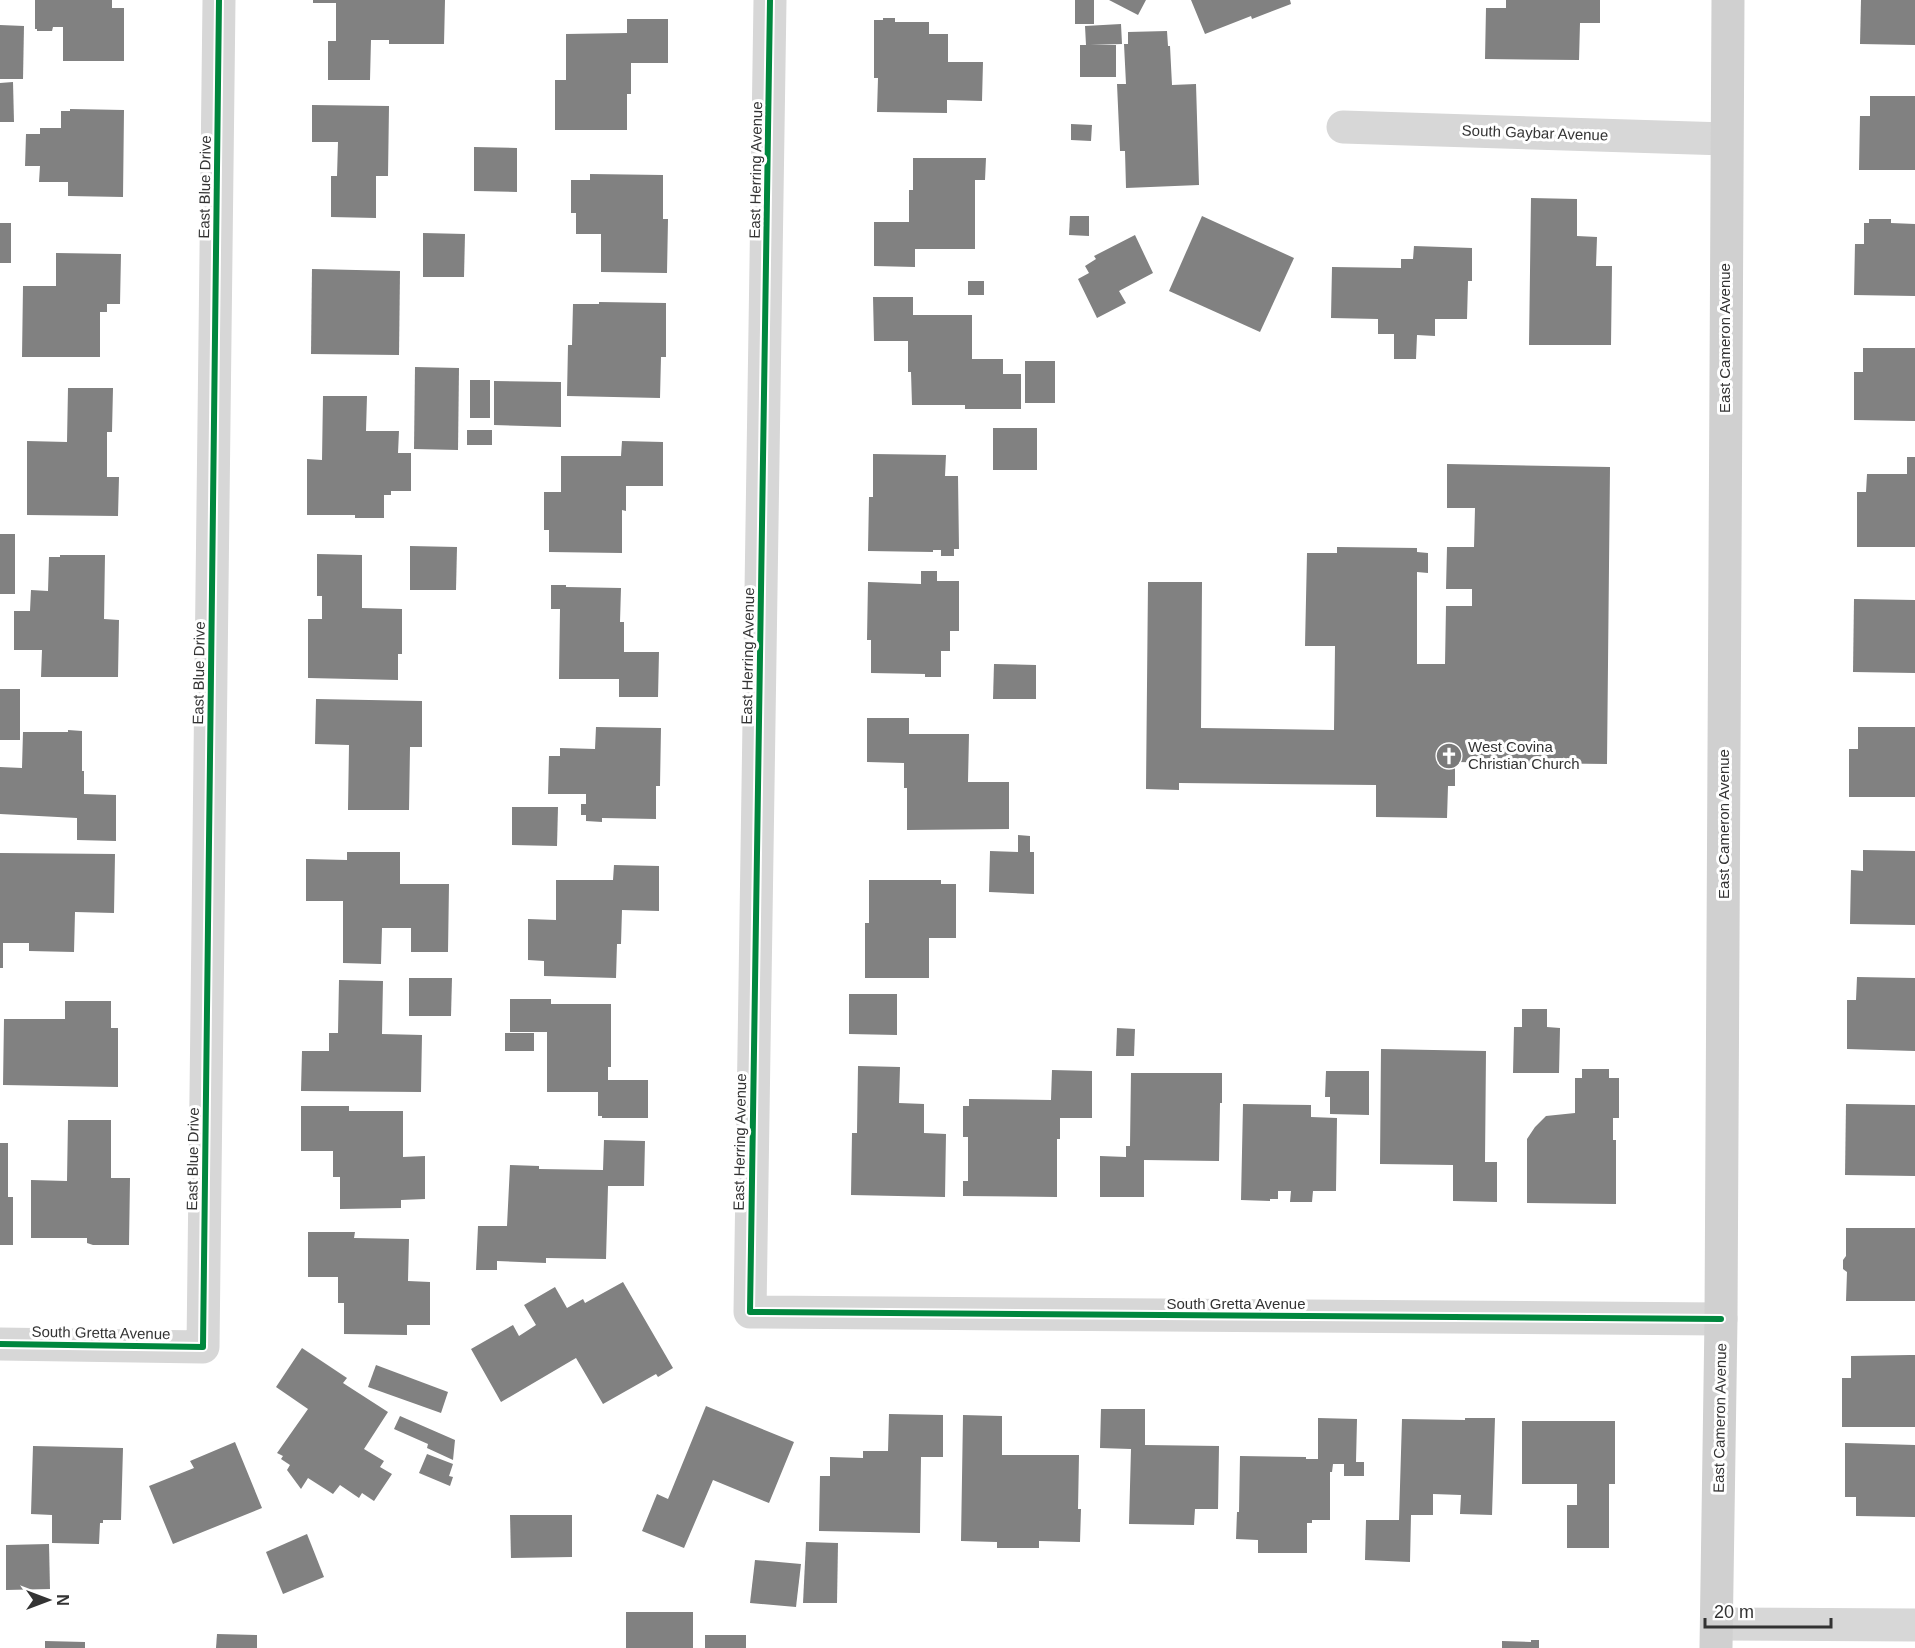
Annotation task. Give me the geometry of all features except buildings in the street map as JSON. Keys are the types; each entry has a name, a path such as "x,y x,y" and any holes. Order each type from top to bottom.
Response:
{"main road":[{"name":"East Cameron Avenue","path":"1716,1636 1722,1319 1728,0"}],"street":[{"name":"East Blue Drive","path":"203,1347 219,0"},
{"name":"East Herring Avenue","path":"750,1312 770,0"},
{"name":"South Gaybar Avenue","path":"1343,127 1726,139"},
{"name":"South Gretta Avenue","path":"750,1312 1722,1319"},
{"name":"South Gretta Avenue","path":"0,1344 203,1347"},
{"path":"1716,1636 1915,1625"}],"cycle path":[{"path":"0,1344 203,1347 219,0"},
{"path":"770,0 750,1312 1721,1319"}],"place":[{"name":"West Covina Christian Church","path":"1449,756"}]}
